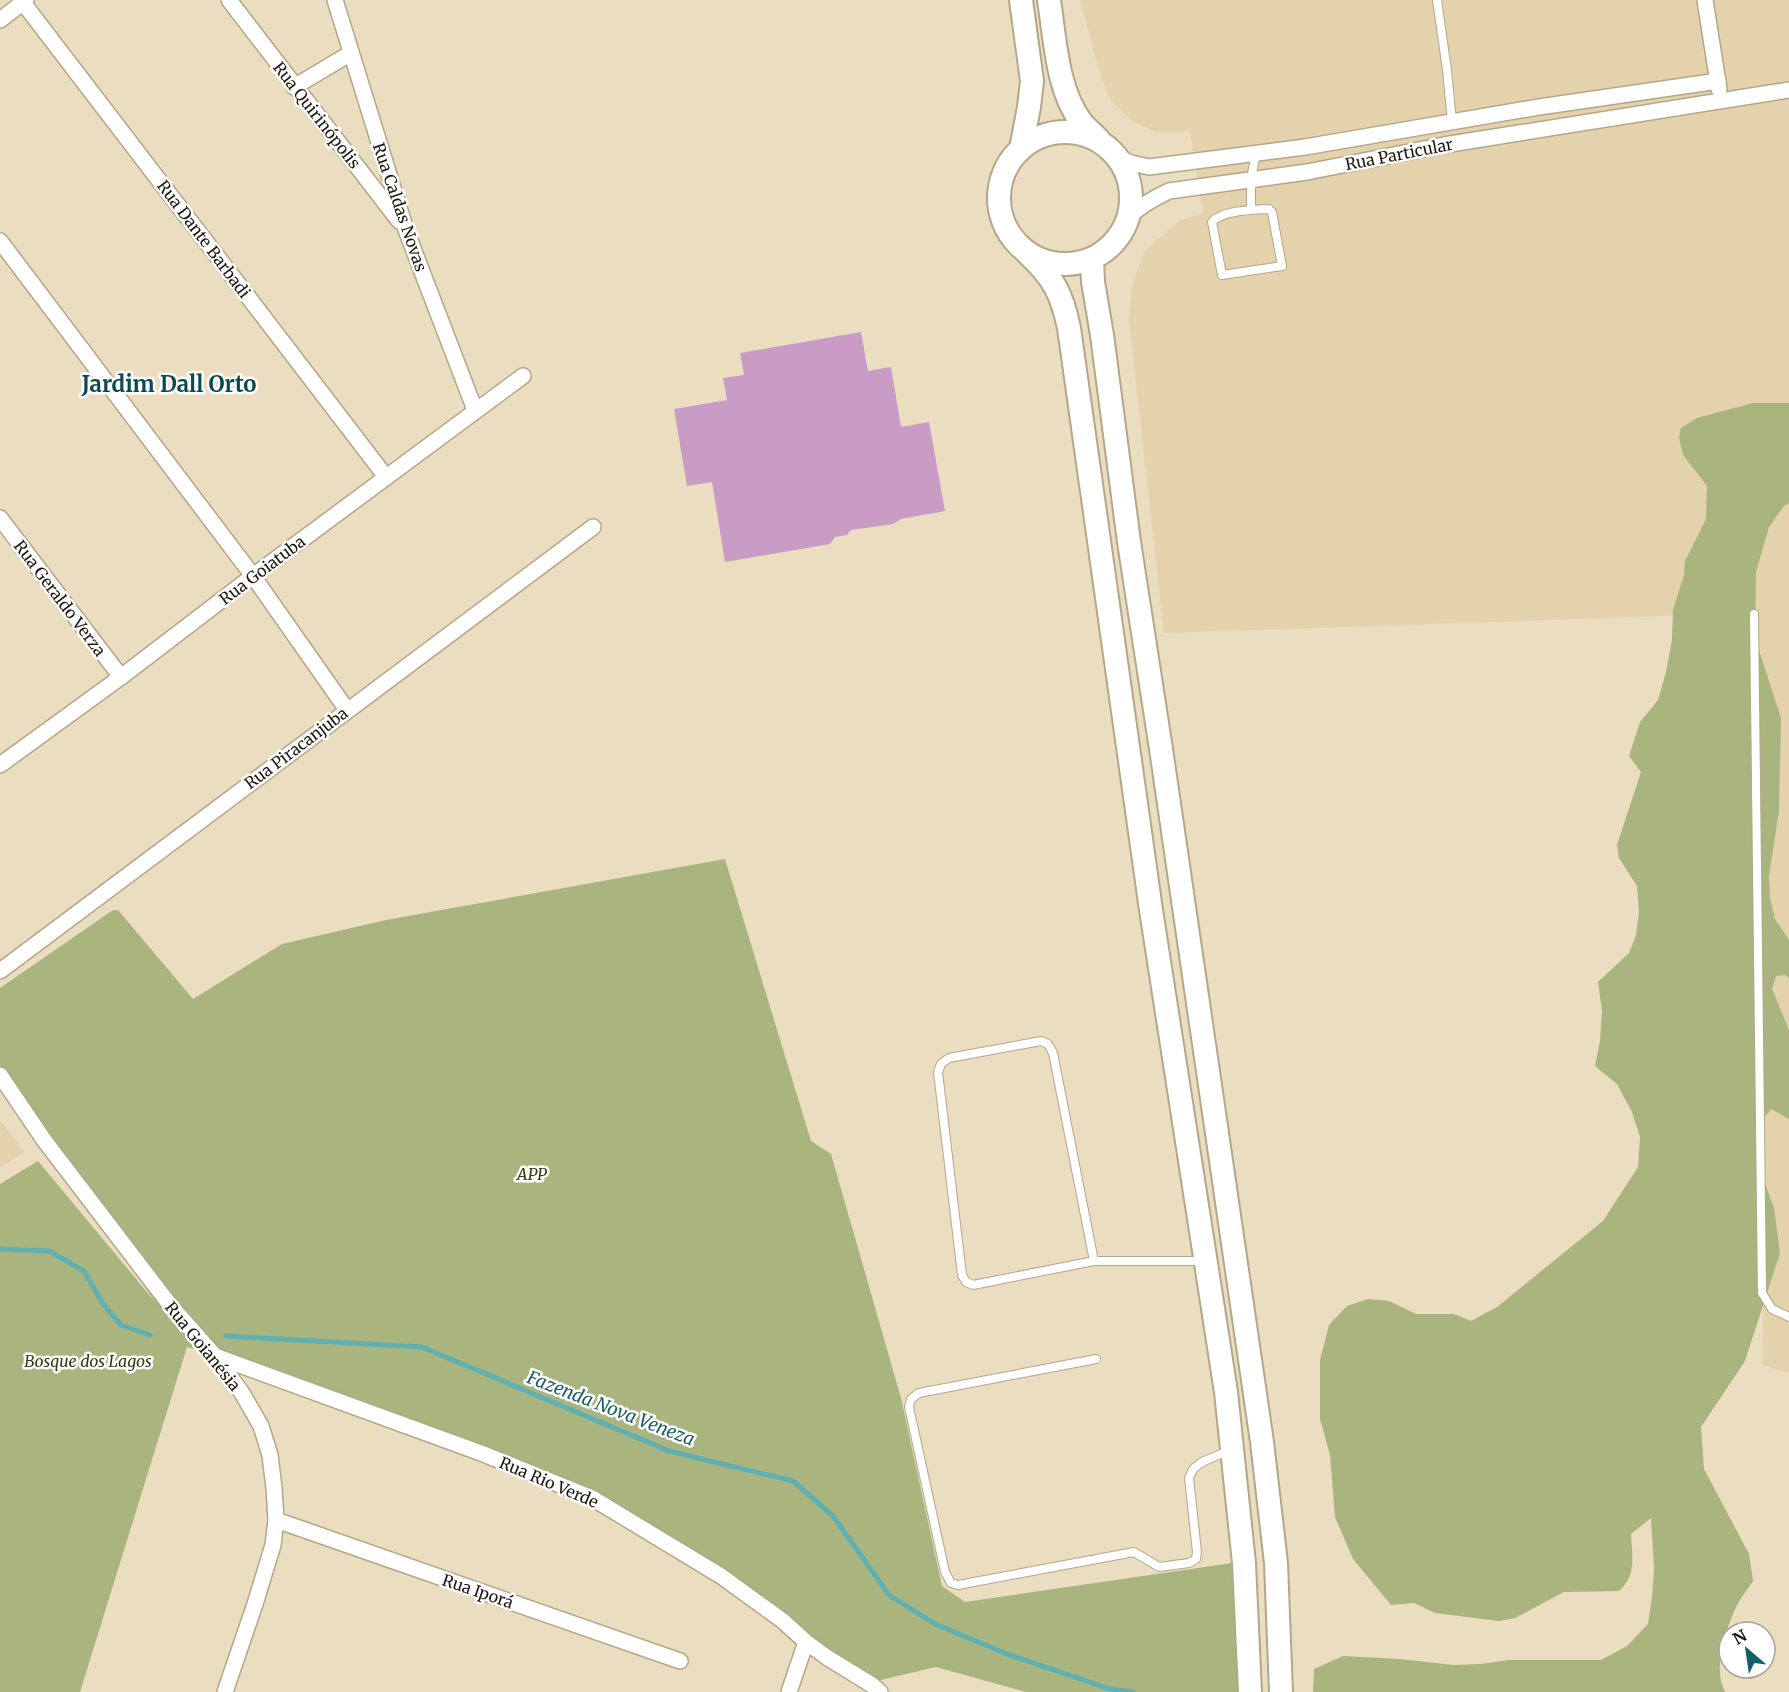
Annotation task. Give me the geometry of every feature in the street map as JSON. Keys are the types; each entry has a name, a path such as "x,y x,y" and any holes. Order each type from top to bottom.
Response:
{"street":[{"name":"Rua Quirinópolis","path":"229,0 405,230"},
{"name":"Rua Caldas Novas","path":"335,0 405,230 475,410"},
{"path":"1020,149 1032,81 1021,0"},
{"path":"1028,254 1043,261 1060,264 1076,264 1092,258 1106,250 1118,238 1131,206 1131,188 1126,172 1111,151 1083,124 1063,86 1049,0"},
{"path":"1705,0 1721,101"},
{"path":"0,20 24,1"},
{"name":"Rua Dante Barbadi","path":"24,1 386,477"},
{"path":"294,87 351,53"},
{"name":"Rua Particular","path":"1111,151 1131,163 1149,167 1305,147 1559,101 1678,88 1718,81"},
{"name":"Rua Particular","path":"1125,220 1150,200 1169,191 1307,172 1444,145 1789,90"},
{"path":"1111,151 1084,135 1062,132 1040,137 1020,149 1011,159 1000,183 999,210 1009,235 1045,269 1058,289 1069,328 1151,910 1226,1392 1244,1563 1250,1692"},
{"path":"1305,147 1307,172"},
{"path":"0,241 253,576 347,710"},
{"path":"1092,258 1094,292 1102,335 1129,542 1262,1442 1276,1563 1281,1689"},
{"name":"Rua Goiatuba","path":"0,765 523,376"},
{"name":"Rua Geraldo Verza","path":"0,518 121,677"},
{"name":"Rua Piracanjuba","path":"0,971 593,527"},
{"name":"Rua Goianésia","path":"0,1075 44,1140 170,1305 215,1356 242,1393 261,1426 270,1455 274,1488 276,1520 273,1545 225,1692"},
{"name":"Rua Rio Verde","path":"215,1356 481,1453 592,1498 721,1576 783,1621 806,1642 880,1692"},
{"name":"Rua Iporá","path":"276,1520 680,1661"},
{"path":"789,1692 806,1642"}],"lane":[{"path":"1437,0 1452,122"},
{"path":"1678,88 1681,107"},
{"path":"1251,210 1251,179 1256,153"},
{"path":"1269,209 1272,212 1282,265 1222,275 1212,222 1218,217 1251,210 1269,209"},
{"path":"1754,614 1762,1293 1772,1309 1789,1317"},
{"path":"1094,1261 1053,1053 1047,1044 1041,1041 1018,1045 950,1058 941,1064 938,1072 962,1275 966,1282 973,1285 1094,1261 1205,1261"},
{"path":"1096,1359 919,1393 911,1399 909,1407 945,1572 951,1583 958,1585 1134,1552 1158,1568 1189,1563 1196,1559 1197,1552 1189,1479 1193,1468 1233,1449"}],"shaded area":[{"path":"1080,0 1789,0 1789,1373 1762,1365 1763,1322 1754,996 1750,613 1164,633 1129,320 1132,285 1145,251 1179,221 1203,213 1190,131 1155,132 1132,121 1111,100 1101,77"},
{"path":"0,1120 25,1152 0,1168"}],"green space":[{"path":"1753,403 1789,403 1789,503 1784,506 1769,527 1756,572 1755,638 1781,718 1779,811 1769,876 1770,898 1775,919 1789,940 1789,978 1785,975 1776,976 1772,989 1789,1030 1789,1119 1771,1109 1764,1118 1760,1136 1761,1172 1774,1208 1780,1253 1745,1361 1701,1427 1704,1469 1749,1554 1753,1581 1737,1605 1731,1620 1717,1620 1717,1680 1721,1680 1725,1692 1313,1692 1314,1669 1343,1656 1454,1665 1509,1660 1601,1660 1627,1646 1648,1624 1654,1569 1651,1518 1631,1534 1631,1572 1625,1585 1619,1591 1564,1592 1515,1618 1499,1621 1435,1613 1414,1603 1391,1605 1353,1559 1335,1517 1330,1455 1320,1419 1320,1360 1329,1325 1347,1306 1368,1299 1389,1301 1416,1314 1454,1314 1471,1321 1497,1307 1603,1221 1638,1167 1640,1137 1632,1112 1617,1084 1595,1066 1600,1041 1602,1011 1598,982 1629,953 1636,935 1639,912 1637,886 1619,858 1617,845 1641,772 1629,756 1640,722 1658,700 1666,672 1672,640 1673,610 1684,575 1685,561 1706,519 1707,486 1683,455 1679,437 1681,428 1697,418"},
{"name":"APP","path":"725,859 811,1141 831,1154 901,1398 942,1586 965,1602 1232,1563 1249,1692 1026,1692 936,1667 872,1682 785,1618 730,1573 597,1495 187,1347 80,1692 0,1692 0,1184 38,1161 156,1303 46,1141 0,1067 0,988 113,910 118,910 193,999 282,944 386,920"}],"building":[{"path":"861,332 868,371 891,367 901,427 929,422 945,511 901,519 893,524 851,530 847,535 835,537 830,544 725,562 712,482 687,486 674,409 727,400 723,378 744,375 740,353"}],"waterway":[{"path":"0,1249 49,1251 84,1271 103,1304 121,1325 150,1335"},
{"name":"Fazenda Nova Veneza","path":"226,1336 422,1347 669,1451 793,1481 833,1516 889,1595 935,1624 1007,1654 1110,1689 1133,1692"}],"district":[{"name":"Jardim Dall Orto","path":"169,384"}],"park label":[{"name":"Bosque dos Lagos","path":"88,1361"}]}
